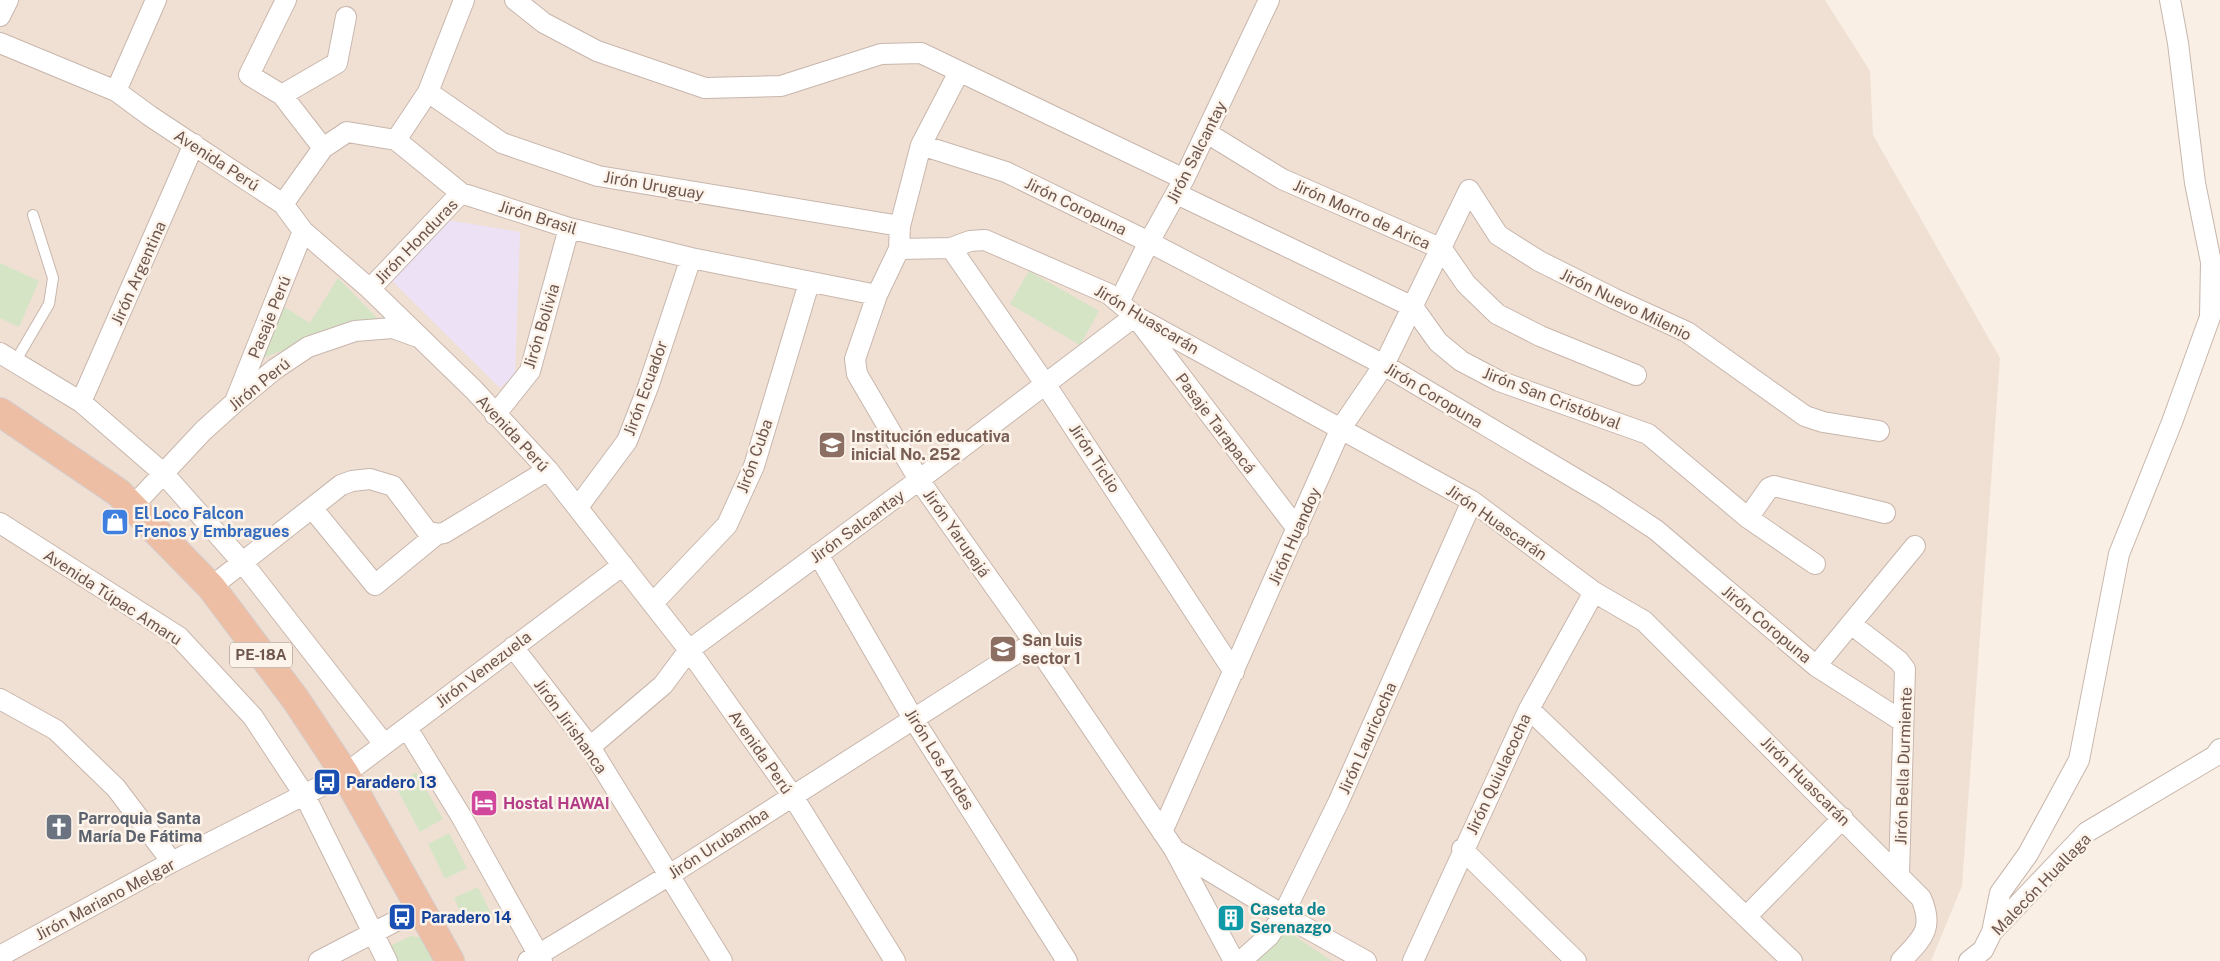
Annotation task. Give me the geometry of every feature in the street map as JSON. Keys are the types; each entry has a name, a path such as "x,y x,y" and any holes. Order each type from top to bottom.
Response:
{"highway":[{"name":"PE-18A","path":"0,412 119,493 210,587 296,700 345,774 450,961"}],"street":[{"path":"0,16 8,0"},
{"path":"116,91 156,0"},
{"path":"283,204 323,148 282,95 250,75 286,0"},
{"path":"396,140 428,92 464,0"},
{"path":"515,0 544,23 597,51 706,88 780,86 881,54 921,53 1414,307"},
{"name":"Jirón Salcantay","path":"1119,302 1148,242 1207,133 1269,0"},
{"path":"1992,932 2000,893 2028,854 2079,760 2119,554 2172,422 2210,317 2211,262 2195,183 2178,43 2170,0"},
{"path":"282,95 336,63 346,16"},
{"name":"Avenida Perú","path":"0,43 116,91 150,116 283,204 303,231 370,289 418,338 474,390 495,415 548,470 689,650 792,796 895,961"},
{"name":"Jirón Yarupajá","path":"958,72 921,145 900,226 900,249 877,295 855,359 856,374 919,480 1034,642 1174,849 1234,961"},
{"name":"Jirón Uruguay","path":"428,92 502,143 598,176 900,226"},
{"name":"Jirón Brasil","path":"323,148 347,132 396,140 461,193 569,228 691,258 877,295"},
{"name":"Jirón Morro de Arica","path":"1207,133 1282,179 1442,249 1466,284 1496,314 1540,336 1636,375"},
{"name":"Jirón Argentina","path":"81,402 194,144"},
{"name":"Jirón Coropuna","path":"921,145 1006,172 1148,242 1384,366 1603,495 1656,530 1816,666 1902,721"},
{"name":"Jirón Huandoy","path":"1162,832 1298,530 1341,428 1384,366 1469,190"},
{"name":"Jirón Nuevo Milenio","path":"1469,190 1498,235 1539,261 1687,332 1805,416 1822,422 1879,432"},
{"name":"Jirón Honduras","path":"370,289 461,193"},
{"name":"Jirón Bolivia","path":"495,415 530,371 569,228"},
{"name":"Pasaje Perú","path":"234,403 303,231"},
{"name":"Jirón Huascarán","path":"900,249 951,248 970,241 985,240 1109,294 1135,316 1472,501 1594,592 1644,621 1921,898 1927,919 1927,928 1923,937 1901,961"},
{"name":"Jirón Ticlio","path":"951,248 1046,385 1234,672"},
{"name":"Jirón Ecuador","path":"578,507 627,441 648,387 691,258"},
{"name":"Jirón Cuba","path":"653,603 727,525 754,466 809,283"},
{"name":"Jirón San Cristóbval","path":"1414,307 1438,342 1461,361 1499,381 1648,434 1748,518 1815,564"},
{"name":"Jirón Salcantay","path":"590,748 662,685 689,650 1046,385 1135,316"},
{"name":"Pasaje Tarapacá","path":"1135,316 1298,530"},
{"name":"Jirón Perú","path":"133,506 163,473 234,403 275,369 300,353 355,331 393,328 418,338"},
{"path":"8,357 81,402 163,473 243,563 384,744"},
{"path":"312,508 375,585 437,534 444,533 548,470"},
{"path":"210,587 341,485 370,479 393,486 428,530 437,534"},
{"path":"1748,518 1769,488 1774,486 1884,513"},
{"name":"Jirón Lauricocha","path":"1241,961 1268,936 1283,915 1338,803 1472,501"},
{"name":"Avenida Túpac Amaru","path":"0,523 179,637 253,717 305,796 387,961"},
{"path":"1816,666 1915,546"},
{"name":"Jirón Los Andes","path":"818,554 914,720 1067,961"},
{"name":"Jirón Venezuela","path":"345,774 512,646 623,565"},
{"name":"Jirón Quiulacocha","path":"1413,961 1462,849 1529,709 1594,592"},
{"name":"Jirón Bella Durmiente","path":"1850,624 1899,662 1905,669 1907,677 1902,721 1899,874"},
{"name":"Jirón Urubamba","path":"536,959 1034,642"},
{"name":"Jirón Jirishanca","path":"512,646 590,748 722,961"},
{"path":"0,699 56,730 116,788 172,862"},
{"path":"1529,709 1792,961"},
{"path":"406,728 461,816 536,959"},
{"name":"Malecón Huallaga","path":"1968,961 1983,950 1992,932 2087,832 2215,756 2220,749"},
{"name":"Jirón Mariano Melgar","path":"0,956 172,862 345,774"},
{"path":"1747,916 1843,818"},
{"path":"1174,849 1283,915 1366,961"},
{"path":"1462,849 1576,961"},
{"path":"319,961 421,908"}],"lane":[{"path":"8,357 49,304 53,278 32,215"}],"shaded area":[{"path":"0,0 1825,0 1870,71 1873,135 2000,358 1962,886 1931,961 0,961"},
{"path":"435,218 520,232 515,375 500,388 387,276"}],"green space":[{"path":"0,263 39,281 19,327 0,318"},
{"path":"1029,271 1099,311 1080,345 1010,304"},
{"path":"338,278 383,324 316,337 251,363 268,297 310,323"},
{"path":"416,772 443,819 420,832 396,787"},
{"path":"449,833 467,868 445,879 428,844"},
{"path":"478,887 494,919 479,914 465,921 454,898"},
{"path":"1284,929 1332,961 1256,961"},
{"path":"411,936 421,938 435,961 398,961 390,946"}],"building":[{"name":"Caseta de Serenazgo","path":"1230,909 1240,917 1232,928 1222,920"}],"place":[{"name":"Institución educativa inicial No. 252","path":"832,445"},
{"name":"El Loco Falcon Frenos y Embragues","path":"115,522"},
{"name":"San luis sector 1","path":"1003,649"},
{"name":"Paradero 13","path":"327,782"},
{"name":"Hostal HAWAI","path":"484,803"},
{"name":"Parroquia Santa María De Fátima","path":"59,827"},
{"name":"Paradero 14","path":"402,917"},
{"name":"Caseta de Serenazgo","path":"1231,918"}]}
